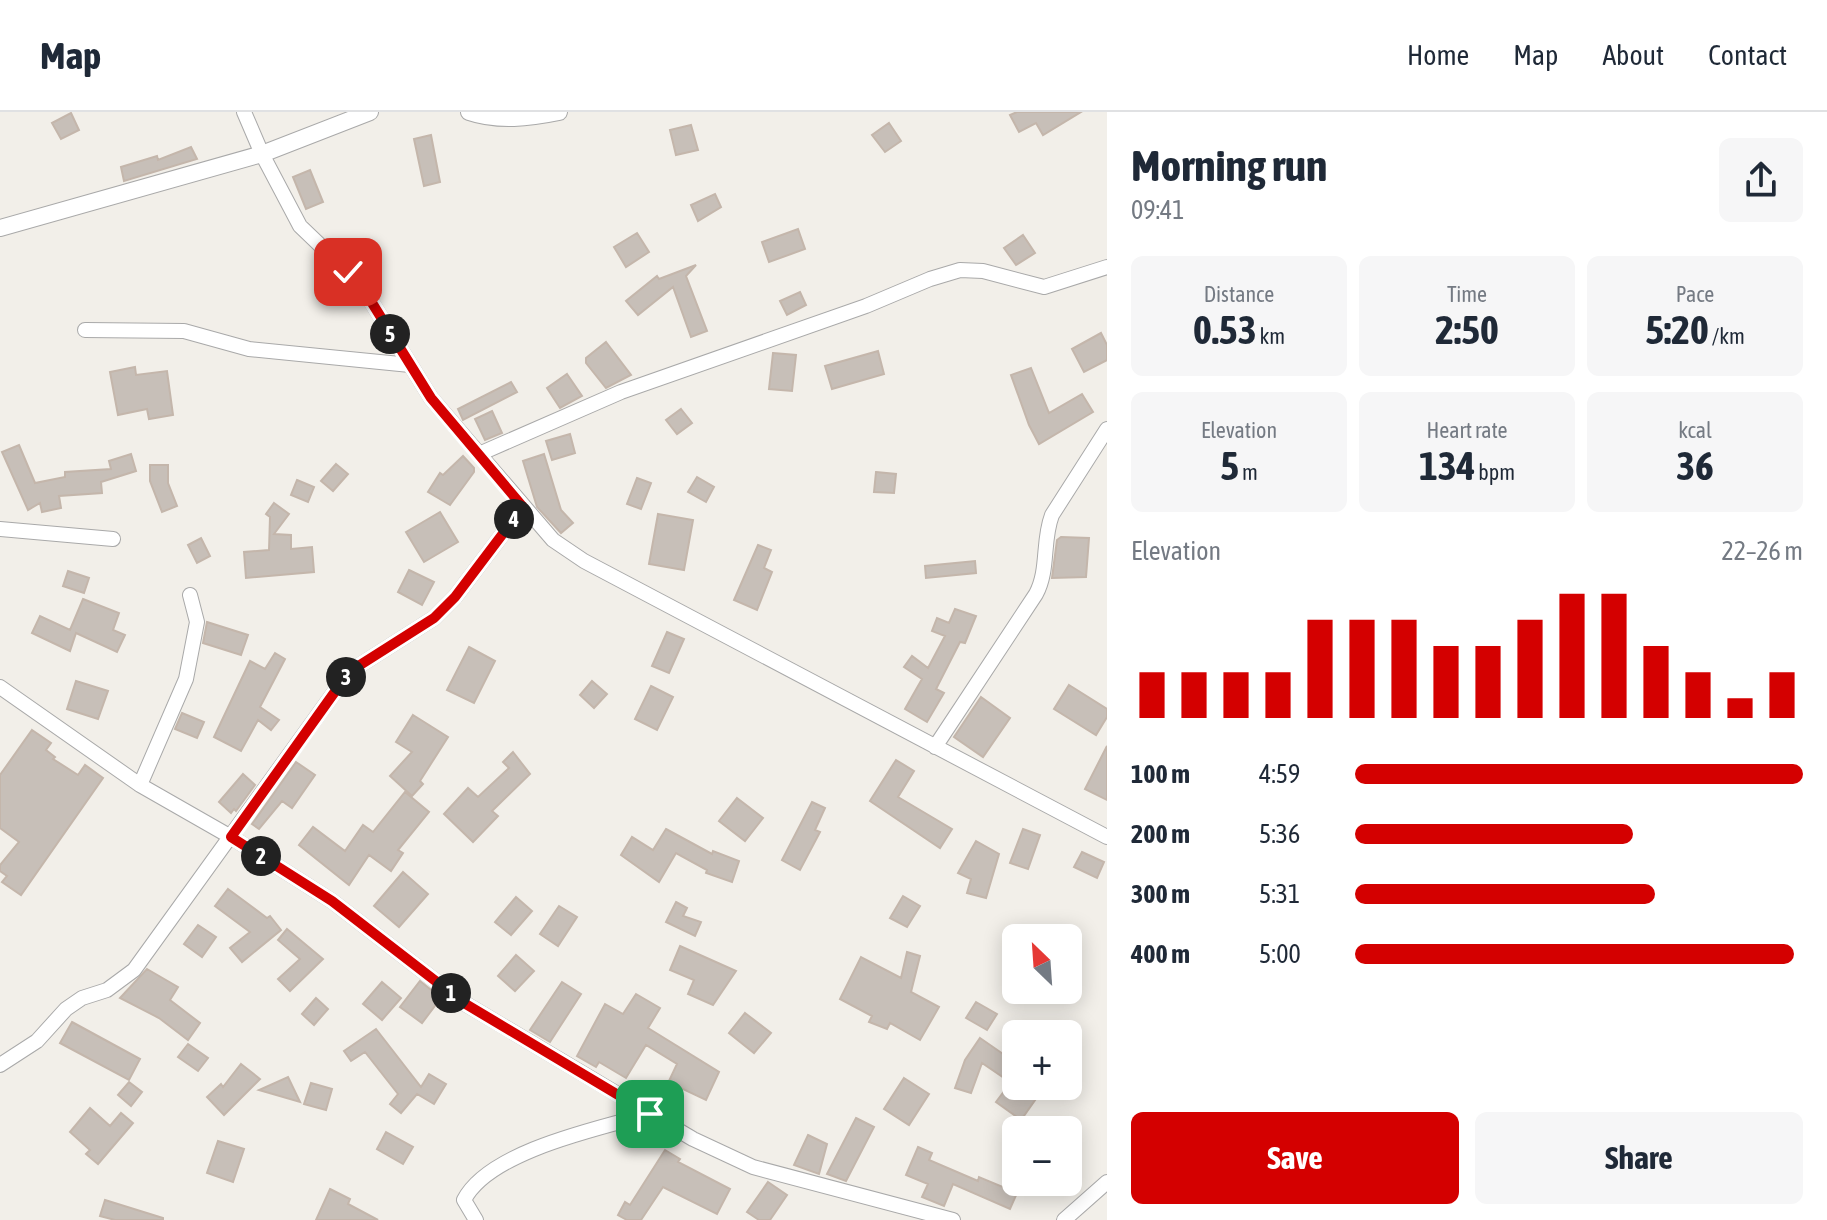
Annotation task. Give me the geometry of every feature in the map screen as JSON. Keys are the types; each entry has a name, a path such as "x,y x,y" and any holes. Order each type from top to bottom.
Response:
{"street":[{"path":"244,112 300,226 348,272 369,298 431,398 553,540 584,561 1107,837"},
{"path":"0,228 262,154 370,112"},
{"path":"469,112 485,117 534,117 559,112"},
{"path":"479,454 621,392 960,270 983,271 1044,287 1107,267"},
{"path":"85,330 184,331 249,349 410,365"},
{"path":"935,747 1036,594 1043,581 1047,529 1052,515 1107,429"},
{"path":"0,1065 37,1041 66,1009 82,998 107,990 134,970 349,672 434,618 455,597 523,507"},
{"path":"0,529 113,539"},
{"path":"140,785 186,679 197,622 190,595"},
{"path":"0,687 140,785 231,837 332,901 464,1003 693,1139 753,1167 953,1220"},
{"path":"476,1220 464,1200 470,1189 510,1161 559,1139 650,1114"},
{"path":"1064,1220 1107,1182"}],"building":[{"path":"1017,112 1081,112 1043,135 1036,123 1019,132 1010,115"},
{"path":"71,113 79,130 61,139 52,123"},
{"path":"889,123 901,141 885,152 872,135"},
{"path":"691,125 698,150 676,155 670,130"},
{"path":"431,135 440,182 424,186 414,139"},
{"path":"191,147 197,159 124,181 121,167 157,156 158,160"},
{"path":"310,170 323,202 306,209 293,177"},
{"path":"715,194 721,207 698,221 691,205"},
{"path":"798,229 805,249 769,262 762,242"},
{"path":"637,233 649,252 626,267 614,247"},
{"path":"1023,235 1035,253 1016,265 1004,248"},
{"path":"696,265 686,276 707,331 691,337 673,287 638,315 626,301 657,276 659,279"},
{"path":"800,292 806,305 787,315 780,301"},
{"path":"1101,333 1107,345 1107,360 1084,372 1072,349"},
{"path":"606,342 631,375 606,388 586,363 586,358"},
{"path":"878,351 884,374 832,389 825,366"},
{"path":"773,353 796,355 792,391 769,389"},
{"path":"135,367 136,375 167,371 173,415 149,419 147,409 118,415 110,372"},
{"path":"1031,368 1049,413 1082,394 1093,412 1039,444 1011,375"},
{"path":"567,374 582,396 560,408 547,388"},
{"path":"511,382 517,392 463,420 458,409"},
{"path":"681,409 692,423 677,434 666,420"},
{"path":"492,411 502,433 485,440 475,419"},
{"path":"570,434 575,453 552,460 546,441"},
{"path":"19,445 35,483 65,477 65,472 111,469 109,461 131,454 136,471 101,482 102,493 59,496 61,508 42,512 40,503 28,510 2,452"},
{"path":"544,454 561,510 573,523 561,533 537,507 523,461"},
{"path":"463,456 474,472 450,505 428,492 440,473 443,475"},
{"path":"336,464 348,474 333,491 321,481"},
{"path":"150,465 168,465 168,483 177,506 162,512 150,481"},
{"path":"876,472 896,474 894,493 874,492"},
{"path":"697,477 714,487 706,502 688,492"},
{"path":"637,478 651,483 641,509 627,504"},
{"path":"297,480 314,487 308,502 291,495"},
{"path":"274,503 289,514 274,534 291,535 291,549 312,547 314,572 246,578 244,552 269,550 270,517 266,514"},
{"path":"440,512 458,542 424,562 406,532"},
{"path":"658,514 693,520 684,570 649,564"},
{"path":"1061,537 1089,538 1086,577 1052,578 1057,540"},
{"path":"201,538 210,556 197,563 188,545"},
{"path":"758,545 771,550 764,568 772,572 757,610 734,600"},
{"path":"975,561 976,573 926,578 925,566"},
{"path":"409,570 434,582 422,605 398,592"},
{"path":"68,571 89,578 84,593 63,586"},
{"path":"83,599 119,613 113,630 125,635 117,652 76,633 70,651 32,633 40,616 70,630"},
{"path":"955,609 976,616 965,643 960,642 936,689 944,693 927,722 905,709 922,679 904,667 912,656 928,668 945,636 932,631 937,618 949,623"},
{"path":"207,622 248,635 241,655 203,643"},
{"path":"667,632 684,639 669,673 652,666"},
{"path":"469,647 495,661 474,703 447,690"},
{"path":"275,653 285,659 260,707 279,720 271,730 258,720 241,751 214,737 250,661 265,669"},
{"path":"76,681 108,691 98,719 67,709"},
{"path":"592,681 607,694 594,708 580,695"},
{"path":"1069,685 1107,709 1107,717 1096,735 1054,709"},
{"path":"651,686 673,697 657,730 635,719"},
{"path":"981,697 1010,718 983,757 954,737"},
{"path":"182,713 204,722 197,738 175,729"},
{"path":"413,715 448,737 420,781 423,784 412,796 390,776 412,752 396,742"},
{"path":"32,730 51,743 46,750 55,757 53,759 78,775 85,765 103,778 21,895 2,882 7,876 0,871 0,865 19,842 0,828 0,775"},
{"path":"1107,746 1107,800 1085,789"},
{"path":"513,752 530,774 492,811 498,816 473,842 444,814 468,788 478,797 509,768 503,762"},
{"path":"896,760 914,771 898,797 952,829 940,848 870,801"},
{"path":"296,762 315,775 292,808 282,801 259,829 252,824"},
{"path":"243,774 255,785 236,811 234,809 231,813 219,802"},
{"path":"405,792 429,812 398,850 403,853 391,871 369,855 349,885 299,845 313,827 345,851 363,825 373,832"},
{"path":"737,798 763,818 745,841 719,821"},
{"path":"812,802 825,808 815,830 820,832 800,870 782,860"},
{"path":"666,829 712,854 713,851 739,861 732,882 706,873 707,870 676,853 659,882 621,855 632,837 653,850"},
{"path":"1023,829 1040,835 1028,869 1010,863"},
{"path":"976,841 999,854 986,898 967,893 971,879 958,873"},
{"path":"1082,852 1104,862 1097,878 1074,867"},
{"path":"403,872 428,894 399,927 374,906"},
{"path":"228,889 267,918 270,916 281,930 242,962 230,948 250,932 215,906"},
{"path":"903,896 920,906 907,927 890,918"},
{"path":"516,897 532,911 511,935 495,922"},
{"path":"676,902 687,908 683,916 701,922 695,936 666,922"},
{"path":"559,906 577,917 558,946 540,934"},
{"path":"198,925 216,937 202,957 184,944"},
{"path":"287,929 323,959 290,991 278,979 300,959 278,940"},
{"path":"680,946 736,971 713,1005 688,994 694,980 670,970"},
{"path":"907,952 920,956 911,992 939,1007 920,1040 890,1023 887,1029 869,1022 872,1016 840,999 861,957 901,978"},
{"path":"516,955 534,971 515,991 498,976"},
{"path":"147,969 178,987 170,1000 200,1023 188,1040 159,1018 120,998"},
{"path":"420,981 441,998 422,1023 400,1007"},
{"path":"382,982 401,998 382,1020 363,1004"},
{"path":"562,982 581,994 550,1042 530,1030"},
{"path":"636,994 660,1008 648,1028 719,1072 706,1100 681,1088 674,1101 662,1096 677,1064 646,1045 626,1078 599,1062 596,1067 577,1056 605,1004 623,1014"},
{"path":"316,998 328,1009 314,1025 302,1014"},
{"path":"976,1002 997,1014 987,1030 966,1018"},
{"path":"745,1013 771,1033 754,1053 729,1033"},
{"path":"72,1022 140,1059 129,1080 60,1043"},
{"path":"376,1029 421,1087 429,1074 446,1084 434,1104 417,1094 401,1113 390,1104 398,1094 365,1052 351,1061 344,1051"},
{"path":"980,1038 1002,1053 1002,1077 982,1063 971,1093 955,1088 965,1060"},
{"path":"188,1044 208,1058 198,1071 178,1057"},
{"path":"241,1064 260,1079 224,1115 207,1097 221,1084 223,1087"},
{"path":"288,1077 300,1102 259,1090"},
{"path":"904,1078 929,1094 909,1125 884,1109"},
{"path":"129,1082 142,1092 131,1106 118,1095"},
{"path":"311,1083 332,1089 326,1110 304,1104"},
{"path":"1002,1094 1002,1100 1035,1100 1024,1116 1015,1116 996,1102"},
{"path":"90,1108 110,1126 121,1113 133,1123 98,1164 86,1154 90,1150 70,1132"},
{"path":"856,1118 874,1127 846,1181 827,1174"},
{"path":"386,1132 413,1147 403,1164 377,1149"},
{"path":"808,1135 827,1144 819,1174 794,1165"},
{"path":"218,1141 244,1149 233,1182 207,1173"},
{"path":"918,1147 932,1153 929,1160 978,1181 979,1177 1002,1187 1002,1196 1016,1196 1010,1209 953,1184 944,1206 922,1197 928,1184 906,1175"},
{"path":"665,1150 680,1159 678,1162 730,1189 717,1214 663,1187 641,1220 627,1220 618,1215 625,1202 630,1205"},
{"path":"768,1182 787,1195 770,1220 759,1220 747,1212"},
{"path":"330,1189 350,1199 348,1204 378,1220 316,1220"},
{"path":"105,1200 163,1220 115,1220 100,1216"}],"route":[{"path":"348,272 369,298 431,398 523,507 455,597 434,618 349,672 231,837 332,901 464,1003 650,1114"}]}
